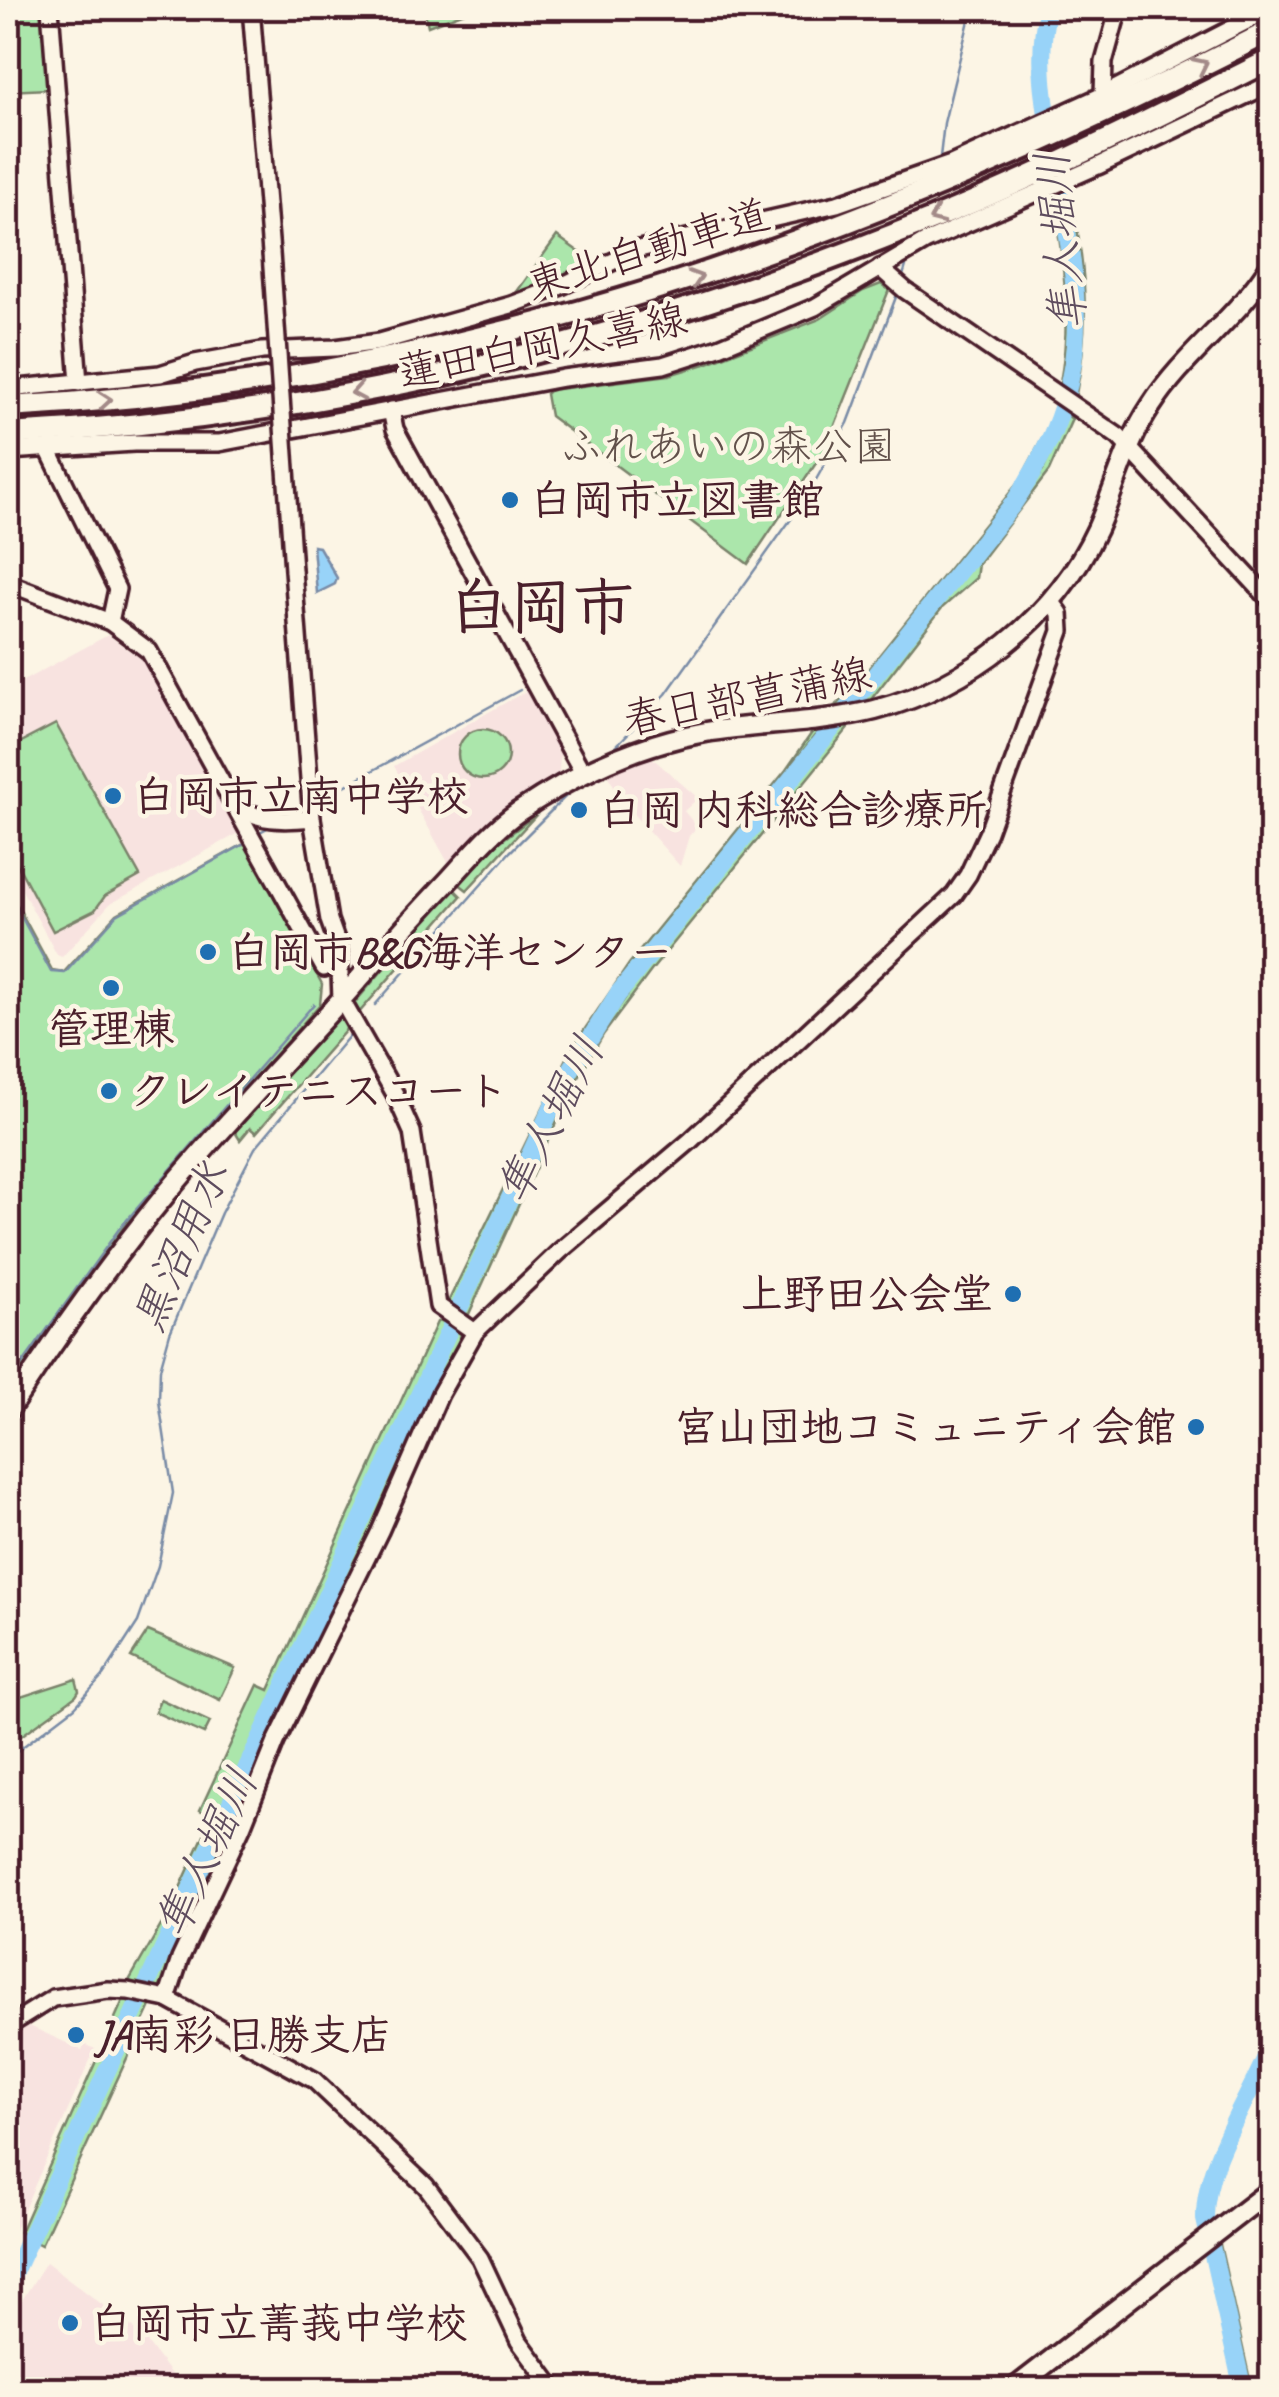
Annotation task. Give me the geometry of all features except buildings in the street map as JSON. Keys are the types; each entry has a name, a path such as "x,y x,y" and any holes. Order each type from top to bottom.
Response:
{"highway":[{"name":"東北自動車道","path":"8,407 136,397 303,375 450,346 573,315 793,245 1272,30"},
{"name":"東北自動車道","path":"8,434 72,431 262,408 487,365 618,330 770,281 1027,187 1090,159 1272,59"}],"main road":[{"name":"春日部菖蒲線","path":"8,1411 45,1354 167,1193 483,842 515,815 583,773 636,751 690,736 856,714 928,692 970,670 1024,629 1050,602 1095,534 1146,413 1162,390 1250,295 1272,263"},
{"path":"1012,2390 1272,2190"}],"street":[{"path":"50,8 79,383"},
{"path":"252,8 312,818 329,920 338,948 341,999 412,1132 438,1306 470,1328"},
{"path":"1102,95 1104,62 1119,8"},
{"path":"1080,114 1102,95 1272,8"},
{"path":"1090,159 1272,83"},
{"path":"8,389 160,374 194,363 262,351 335,348 410,334 543,293 640,249 837,204 1020,142"},
{"name":"蓮田白岡久喜線","path":"8,451 220,443 563,378 664,365 815,308 1027,187"},
{"path":"880,268 905,290 1130,448 1272,602"},
{"path":"391,410 395,429 583,773"},
{"path":"48,450 117,589 110,622"},
{"path":"8,584 110,622 154,658 324,968"},
{"path":"162,1998 242,1827 276,1742 380,1531 470,1328 690,1142 954,894 988,832 1061,630 1062,617 1050,602"},
{"path":"234,804 268,819 312,818"},
{"path":"8,2026 53,1998 128,1991 162,1998 314,2080 426,2186 480,2258 519,2341 555,2390"}],"shaded area":[{"name":"白岡市立南中学校","path":"108,635 147,663 239,833 110,904 62,957 57,955 8,864 8,689"},
{"path":"526,691 560,753 559,773 490,826 450,866 394,766"},
{"path":"650,756 698,798 684,811 697,827 689,836 680,866 618,797 607,775"},
{"path":"25,2024 82,2050 85,2044 95,2049 12,2230 8,2229 8,2035"},
{"name":"白岡市立菁莪中学校","path":"46,2262 140,2333 182,2389 8,2389 8,2334 14,2313"}],"green space":[{"path":"8,8 44,8 51,87 48,89 8,91"},
{"path":"424,8 475,8 428,26"},
{"path":"1069,184 1079,238 1085,314 1076,394 1071,391 1081,314 1065,186"},
{"path":"1054,207 1060,218 1072,303 1072,345 1064,387 1060,383 1065,295"},
{"path":"557,236 594,266 513,297"},
{"name":"ふれあいの森公園","path":"881,284 889,290 825,450 748,564 550,416 546,394 550,390 669,375 705,364 820,319"},
{"path":"1055,408 1048,440 1028,477 841,707 832,708 844,699 1020,480"},
{"path":"1067,415 1072,419 1049,471 978,564 976,578 942,608 869,702 857,704 1004,525 1043,471"},
{"path":"56,724 140,876 105,896 95,910 53,931 8,847 8,749"},
{"path":"843,726 850,726 603,1035 571,1090 469,1314 465,1314 459,1328 462,1333 159,1989 151,1988 546,1129 585,1056 642,974"},
{"path":"483,729 500,737 508,754 500,771 483,779 466,771 458,754 466,737"},
{"path":"820,729 614,991 571,1056 140,1986 129,1981 171,1908 212,1817 200,1810 258,1685 269,1690 437,1322 443,1321 450,1306 447,1304 572,1048 629,964 813,731"},
{"path":"538,813 467,890 458,883 485,853"},
{"path":"246,845 322,984 320,1004 125,1225 8,1390 8,888 52,970 64,972 117,914"},
{"path":"453,888 461,896 357,1015 352,1006"},
{"path":"339,1017 347,1026 345,1031 256,1133 250,1128 240,1140 235,1132"},
{"path":"148,1631 235,1668 220,1700 131,1657"},
{"path":"76,1679 76,1696 17,1739 8,1701"},
{"path":"160,1699 210,1722 204,1734 155,1712"},
{"path":"124,1998 133,2001 25,2237 20,2232"},
{"path":"143,2003 151,2006 41,2245 35,2242"},
{"path":"1219,2240 1252,2389 1247,2389 1214,2243"}],"water":[{"path":"313,546 319,547 337,578 335,584 317,593"}],"waterway":[{"name":"黒沼用水","path":"940,157 944,123 972,8"},
{"name":"隼人堀川","path":"8,2285 565,1079 618,994 1013,504 1041,457 1060,414 1076,334 1070,250 1043,80 1048,8"},
{"name":"黒沼用水","path":"903,276 906,266"},
{"name":"黒沼用水","path":"616,746 666,694 804,501 848,423 896,297"},
{"path":"319,800 520,690"},
{"name":"黒沼用水","path":"375,1005 510,852 568,794"},
{"path":"258,833 273,825"},
{"path":"8,892 51,972 65,973 117,915 248,842"},
{"path":"8,1384 119,1229 314,1004"},
{"name":"黒沼用水","path":"8,1758 75,1707 103,1676 138,1622 158,1566 173,1493 159,1401 160,1369 170,1333 221,1213 255,1148 350,1035"},
{"path":"1243,2390 1205,2219 1212,2174 1220,2152 1272,2043"}],"place":[{"name":"白岡市立図書館","path":"510,500"},
{"name":"白岡市立南中学校","path":"113,796"},
{"name":"白岡 内科総合診療所","path":"579,810"},
{"name":"白岡市B&G海洋センター","path":"208,952"},
{"name":"管理棟","path":"111,988"},
{"name":"クレイテニスコート","path":"109,1091"},
{"name":"上野田公会堂","path":"1013,1294"},
{"name":"宮山団地コミュニティ会館","path":"1196,1427"},
{"name":"JA南彩 日勝支店","path":"76,2035"},
{"name":"白岡市立菁莪中学校","path":"70,2323"}],"district":[{"name":"白岡市","path":"541,607"}]}
